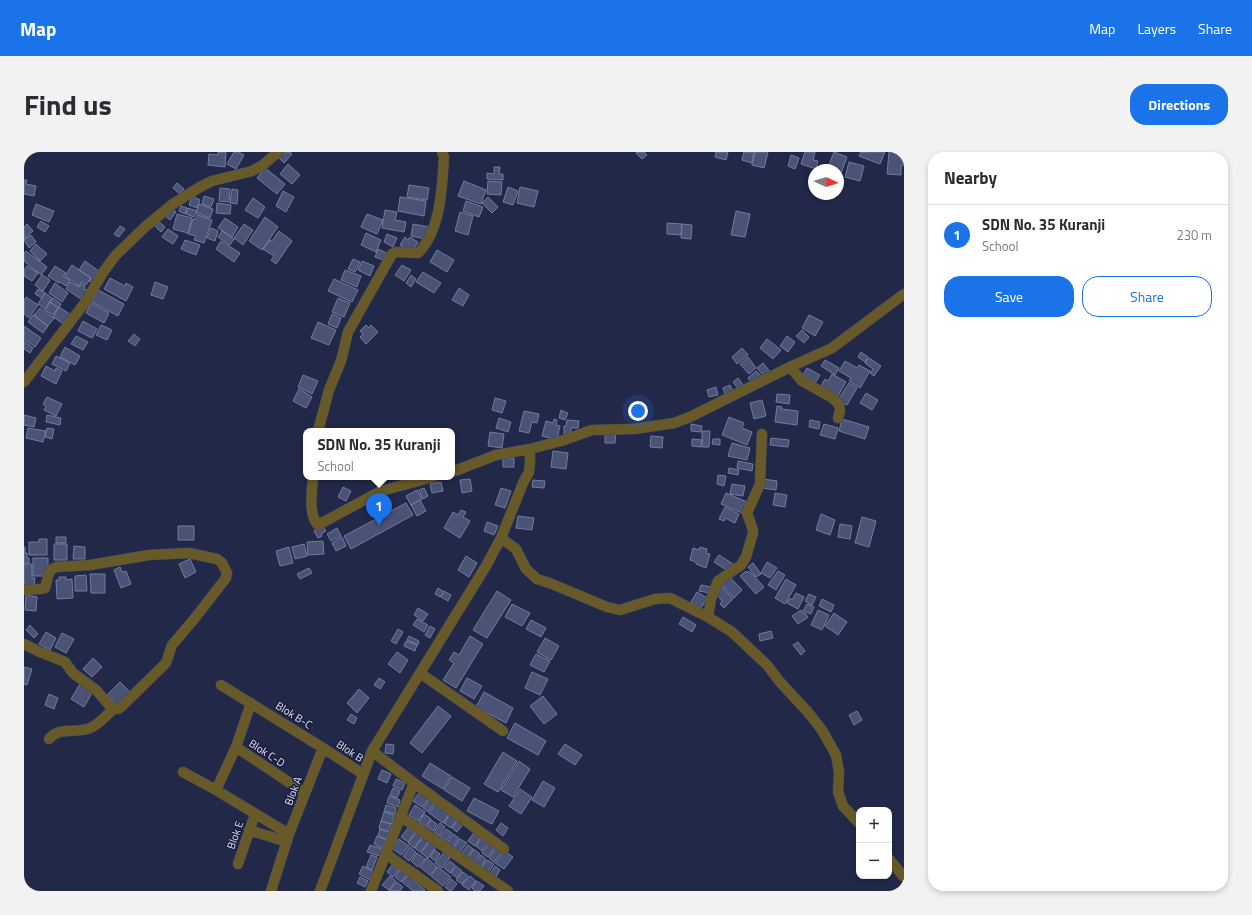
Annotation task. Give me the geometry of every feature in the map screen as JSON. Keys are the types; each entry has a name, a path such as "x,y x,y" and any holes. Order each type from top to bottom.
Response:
{"street":[{"path":"319,428 332,383 341,361 348,332 354,319 392,254 396,252 418,253 425,246 433,229 441,194 444,157 442,152"},
{"path":"24,382 84,304 115,256 146,226 173,204 200,187 212,181 252,170 263,165 273,153"},
{"path":"455,471 496,455 530,449 561,441 592,430 634,429 674,423 690,417 790,367 832,348 904,294"},
{"path":"790,367 802,382 830,397 839,404 840,411 838,418"},
{"path":"708,617 710,599 718,581 741,566 746,557 752,537 753,530 747,513 760,484 762,434"},
{"path":"320,891 372,751 486,566 501,538 523,483 529,472 530,449"},
{"path":"313,480 311,498 312,510 314,519 318,525 381,491 422,480"},
{"path":"501,538 516,549 526,569 537,579 620,610 655,599 670,598 708,617 732,632 767,665 822,730 836,755 839,772 838,792 843,806 856,820"},
{"path":"24,590 46,588 49,573 56,567 90,565 149,555 189,553 217,559 222,563 227,573 226,578 172,645 166,663 121,708 118,709 110,706 96,690 74,673 65,662 24,644"},
{"path":"420,673 503,731"},
{"path":"216,790 236,747 251,703 221,685"},
{"name":"Blok B-C","path":"251,703 323,748"},
{"path":"49,739 56,733 81,731 91,728 114,708"},
{"name":"Blok C-D","path":"236,747 305,793"},
{"name":"Blok B","path":"323,748 363,774"},
{"name":"Blok A","path":"271,891 288,838 323,748"},
{"path":"372,751 504,849"},
{"path":"183,772 256,814 288,838"},
{"path":"374,889 400,816 414,783"},
{"name":"Blok E","path":"238,864 256,814"},
{"path":"400,816 508,891"},
{"path":"249,830 288,838"},
{"path":"386,854 438,891"},
{"path":"892,863 904,877"}],"building":[{"path":"218,152 226,152 225,167 208,165 209,154 218,155"},
{"path":"234,152 244,155 236,169 227,164"},
{"path":"285,152 290,152 292,154 284,163 279,158"},
{"path":"644,152 647,155 642,159 636,153"},
{"path":"716,152 728,152 726,160 715,157"},
{"path":"744,152 754,152 752,163 742,160"},
{"path":"755,152 768,152 764,168 752,165"},
{"path":"805,152 815,152 813,160 818,161 817,164 808,164 808,166 801,164"},
{"path":"834,152 847,157 844,165 829,164"},
{"path":"861,152 885,152 880,164 859,156"},
{"path":"889,152 904,152 904,165 901,165 901,175 887,174"},
{"path":"791,155 799,158 795,169 788,166"},
{"path":"849,162 864,166 860,181 845,177"},
{"path":"288,164 300,175 292,184 280,174"},
{"path":"494,167 500,167 499,174 503,174 503,180 487,179 487,173 494,174"},
{"path":"265,168 285,184 277,194 257,178"},
{"path":"24,180 27,180 26,184 36,186 34,196 24,194"},
{"path":"464,181 486,190 481,204 458,196"},
{"path":"488,181 502,182 501,195 487,194"},
{"path":"177,183 184,189 180,194 173,188"},
{"path":"409,185 429,188 427,200 407,197"},
{"path":"508,187 518,191 513,205 503,202"},
{"path":"520,187 538,191 534,207 517,203"},
{"path":"220,188 230,189 229,202 219,201"},
{"path":"232,189 238,190 237,204 230,203"},
{"path":"283,191 294,197 286,212 276,206"},
{"path":"192,196 200,200 197,208 189,205"},
{"path":"204,196 214,199 211,207 202,204"},
{"path":"400,197 426,201 424,216 398,211"},
{"path":"488,197 498,207 492,213 482,203"},
{"path":"253,198 265,207 258,218 245,210"},
{"path":"466,201 483,207 479,217 463,211"},
{"path":"217,203 231,205 230,214 216,213"},
{"path":"36,204 54,211 49,222 32,215"},
{"path":"199,204 213,209 210,218 196,213"},
{"path":"181,206 187,208 185,214 179,211"},
{"path":"171,208 176,212 170,220 165,216"},
{"path":"188,208 197,211 194,217 186,214"},
{"path":"385,210 397,212 395,220 406,222 404,232 382,228"},
{"path":"736,211 750,214 745,237 731,235"},
{"path":"460,212 473,216 468,235 455,231"},
{"path":"177,214 192,218 188,233 173,229"},
{"path":"367,214 383,220 377,234 361,227"},
{"path":"197,215 212,220 204,243 194,240 196,236 188,234 193,219 196,219"},
{"path":"265,217 278,227 262,250 249,241"},
{"path":"225,218 238,227 232,237 218,228"},
{"path":"41,221 49,226 45,232 37,227"},
{"path":"158,221 165,227 161,232 154,225"},
{"path":"667,223 682,224 681,235 667,234"},
{"path":"27,224 33,231 24,239 24,227"},
{"path":"244,224 253,230 243,245 234,238"},
{"path":"413,224 429,227 426,239 411,236"},
{"path":"682,224 692,225 691,239 681,238"},
{"path":"120,226 125,229 119,237 114,234"},
{"path":"211,228 218,231 215,241 207,238"},
{"path":"168,229 178,236 173,244 162,237"},
{"path":"222,231 234,239 230,245 218,237"},
{"path":"279,231 292,241 276,264 271,260 274,256 263,249 270,240 272,241"},
{"path":"366,233 381,240 376,252 361,245"},
{"path":"387,234 397,238 393,247 384,242"},
{"path":"31,235 36,242 29,248 24,240"},
{"path":"405,237 408,240 410,237 418,242 412,252 400,245"},
{"path":"185,240 200,245 196,255 181,249"},
{"path":"221,241 240,253 234,262 216,249"},
{"path":"36,244 47,254 40,261 30,251"},
{"path":"378,249 389,254 386,261 375,257"},
{"path":"437,250 454,260 447,272 430,262"},
{"path":"26,251 47,267 41,275 24,261 24,254"},
{"path":"353,259 360,262 355,272 348,269"},
{"path":"85,261 100,272 92,283 89,281 91,278 79,270"},
{"path":"362,261 374,266 370,276 358,270"},
{"path":"72,265 91,278 86,285 81,282 79,286 65,276"},
{"path":"402,265 411,270 404,281 395,275"},
{"path":"27,266 38,273 32,281 24,276 24,270"},
{"path":"55,266 66,273 63,276 70,280 66,286 48,276"},
{"path":"345,270 361,276 357,287 341,280"},
{"path":"423,272 441,283 434,293 416,282"},
{"path":"42,275 50,280 43,291 35,285"},
{"path":"411,275 416,279 411,287 406,283"},
{"path":"110,278 125,286 126,283 133,287 126,301 104,289"},
{"path":"334,279 358,290 352,302 328,291"},
{"path":"70,282 79,287 81,284 85,286 84,289 87,290 84,301 66,289"},
{"path":"155,282 168,287 163,299 151,295"},
{"path":"55,283 68,293 62,302 49,293"},
{"path":"459,288 469,295 463,306 452,300"},
{"path":"38,289 45,293 42,298 35,294"},
{"path":"98,290 124,304 118,316 92,302"},
{"path":"45,293 52,298 45,309 38,304"},
{"path":"26,297 38,305 29,318 24,314 24,300"},
{"path":"53,298 61,304 59,308 50,302"},
{"path":"338,298 350,303 344,317 332,312"},
{"path":"50,302 58,308 53,315 45,310"},
{"path":"91,303 109,313 104,323 86,313"},
{"path":"59,307 71,315 65,325 53,317"},
{"path":"40,308 54,318 48,326 34,315"},
{"path":"332,314 341,318 337,328 328,324"},
{"path":"33,315 48,326 43,333 28,322"},
{"path":"809,315 823,322 815,336 802,328"},
{"path":"83,321 97,329 92,338 78,331"},
{"path":"318,322 336,330 329,345 311,338"},
{"path":"101,325 112,330 107,340 96,335"},
{"path":"366,325 369,328 371,325 378,332 366,344 360,337 363,334 360,331"},
{"path":"24,326 41,338 35,347 24,339"},
{"path":"802,330 809,337 804,343 796,336"},
{"path":"134,334 140,339 135,346 128,341"},
{"path":"76,336 88,342 83,350 71,344"},
{"path":"787,336 795,342 788,352 780,346"},
{"path":"767,339 781,350 773,359 760,348"},
{"path":"24,341 33,348 30,353 24,349"},
{"path":"65,347 80,356 75,365 60,357"},
{"path":"742,348 748,355 737,364 732,357"},
{"path":"861,352 868,357 865,362 858,357"},
{"path":"56,356 70,363 66,371 52,364"},
{"path":"748,357 756,368 749,374 740,364"},
{"path":"869,358 881,366 874,376 870,373 873,369 865,363"},
{"path":"825,360 839,368 835,375 821,366"},
{"path":"845,361 857,368 859,365 870,371 860,388 849,381 851,378 839,371"},
{"path":"763,363 772,374 766,379 757,368"},
{"path":"46,366 55,371 56,368 62,371 56,384 41,376"},
{"path":"807,368 820,375 814,385 801,378"},
{"path":"756,371 761,376 752,383 748,378"},
{"path":"832,374 846,382 838,396 821,386 825,379 828,381"},
{"path":"303,375 318,381 312,394 298,387"},
{"path":"738,378 744,386 739,390 733,382"},
{"path":"849,383 857,388 847,405 838,400"},
{"path":"730,385 733,391 725,394 723,388"},
{"path":"716,387 718,395 709,397 707,390"},
{"path":"299,389 312,397 306,408 293,401"},
{"path":"866,393 878,400 872,410 860,403"},
{"path":"777,394 790,395 789,404 776,402"},
{"path":"47,397 62,404 56,416 44,410 46,406 43,404"},
{"path":"495,398 506,401 502,413 492,410"},
{"path":"762,400 766,416 754,419 750,403"},
{"path":"777,406 782,407 781,409 798,411 797,425 775,422"},
{"path":"561,410 568,413 565,420 559,418"},
{"path":"524,411 539,414 537,423 532,422 529,433 519,431"},
{"path":"24,415 36,418 34,427 24,425"},
{"path":"47,415 61,418 60,425 46,422"},
{"path":"729,417 744,423 742,428 752,432 747,445 722,435"},
{"path":"499,418 511,422 508,432 496,428"},
{"path":"554,419 557,420 556,425 560,426 557,440 542,436 546,421 553,423"},
{"path":"842,419 869,427 865,439 839,431"},
{"path":"567,420 579,421 578,428 571,428 571,434 564,434 564,426 566,426"},
{"path":"810,420 820,422 819,429 809,427"},
{"path":"691,424 702,426 701,432 691,431"},
{"path":"824,424 838,428 835,439 820,435"},
{"path":"28,428 46,431 43,442 26,438"},
{"path":"47,428 54,429 52,439 45,437"},
{"path":"605,431 616,431 615,443 605,443"},
{"path":"702,431 710,431 709,447 702,447"},
{"path":"490,432 504,434 502,448 488,446"},
{"path":"651,436 663,437 662,448 650,447"},
{"path":"771,438 789,440 788,447 770,445"},
{"path":"692,439 702,440 701,447 692,446"},
{"path":"713,439 720,439 720,445 712,444"},
{"path":"732,443 750,448 747,460 728,456"},
{"path":"553,451 568,453 566,469 551,467"},
{"path":"503,458 514,458 514,467 503,467"},
{"path":"738,461 753,464 752,471 737,468"},
{"path":"729,468 739,470 738,475 728,473"},
{"path":"718,475 726,476 724,486 717,484"},
{"path":"470,479 472,491 462,493 460,480"},
{"path":"763,479 777,481 776,490 762,488"},
{"path":"533,480 545,481 544,488 532,487"},
{"path":"441,482 443,491 432,493 430,484"},
{"path":"732,484 745,486 743,496 730,494"},
{"path":"343,487 351,491 346,501 338,497"},
{"path":"424,488 428,496 423,499 419,490"},
{"path":"501,488 511,491 505,508 495,505"},
{"path":"417,490 422,499 411,505 406,496"},
{"path":"726,493 747,502 742,513 721,504"},
{"path":"775,493 787,495 785,507 773,505"},
{"path":"420,500 426,511 417,516 411,505"},
{"path":"406,503 413,515 351,549 344,536"},
{"path":"725,507 739,514 735,523 725,518 724,521 719,519"},
{"path":"461,510 466,512 463,517 470,521 460,538 444,528 453,512 458,515"},
{"path":"821,514 835,520 830,535 816,530"},
{"path":"518,516 534,518 532,530 516,528"},
{"path":"862,517 876,521 869,547 855,543"},
{"path":"487,522 498,526 494,535 484,531"},
{"path":"840,524 852,526 850,539 838,537"},
{"path":"178,526 194,526 194,540 178,540"},
{"path":"323,527 326,531 318,538 314,531"},
{"path":"337,528 341,536 331,541 327,534"},
{"path":"56,537 66,537 66,543 56,543"},
{"path":"342,537 346,546 336,551 332,543"},
{"path":"39,539 47,539 47,555 29,555 29,542 39,542"},
{"path":"323,541 324,554 308,555 307,542"},
{"path":"54,544 67,544 67,560 54,560"},
{"path":"304,544 307,556 295,559 292,547"},
{"path":"74,546 85,547 85,559 73,559"},
{"path":"24,547 25,553 27,553 27,558 29,558 29,563 24,563"},
{"path":"289,547 293,563 280,566 276,551"},
{"path":"700,547 707,549 706,553 710,554 706,568 690,560 693,548 699,550"},
{"path":"719,555 733,564 728,571 714,562"},
{"path":"466,556 477,563 469,577 458,570"},
{"path":"33,558 48,558 48,576 33,576"},
{"path":"190,559 196,572 185,578 179,564"},
{"path":"767,562 777,568 770,578 761,573"},
{"path":"753,563 761,574 756,577 748,567"},
{"path":"24,564 32,564 32,578 35,578 34,586 24,586"},
{"path":"120,567 122,572 126,571 131,584 121,588 114,570"},
{"path":"309,568 312,573 300,579 297,574"},
{"path":"746,571 747,573 749,571 764,587 756,594 740,576"},
{"path":"778,571 785,575 776,590 768,585"},
{"path":"90,574 105,574 105,593 91,593"},
{"path":"86,575 87,591 75,591 75,576"},
{"path":"729,576 742,590 734,598 721,584"},
{"path":"59,577 66,577 66,580 72,579 73,598 57,599 56,580 59,580"},
{"path":"786,579 796,585 785,604 775,598"},
{"path":"701,585 711,587 710,593 699,591"},
{"path":"722,587 733,599 724,608 720,604 722,601 715,593"},
{"path":"438,588 444,592 440,597 435,594"},
{"path":"444,591 451,595 448,601 441,597"},
{"path":"497,591 511,600 487,638 473,630"},
{"path":"697,592 707,598 701,608 691,602"},
{"path":"796,593 804,597 798,609 787,603 790,598 792,600"},
{"path":"809,594 816,597 812,605 805,601"},
{"path":"26,595 37,597 36,611 25,610"},
{"path":"822,599 834,605 831,612 819,606"},
{"path":"512,604 530,613 522,626 505,617"},
{"path":"807,604 814,607 811,614 803,611"},
{"path":"418,608 428,614 423,621 414,615"},
{"path":"801,610 808,617 798,624 792,616"},
{"path":"818,610 829,615 822,630 811,625"},
{"path":"834,613 847,622 838,635 825,626"},
{"path":"683,617 696,625 692,632 679,624"},
{"path":"417,619 428,625 424,632 413,625"},
{"path":"531,620 546,628 541,637 526,629"},
{"path":"30,625 38,634 34,638 26,630"},
{"path":"430,626 435,629 430,638 425,635"},
{"path":"398,629 403,632 396,644 391,641"},
{"path":"771,631 773,638 760,641 759,634"},
{"path":"46,632 56,638 50,650 39,644"},
{"path":"62,633 74,639 66,653 55,647"},
{"path":"409,636 419,641 418,645 407,640"},
{"path":"470,636 483,644 456,688 443,680 454,663 449,660 454,652 459,655"},
{"path":"545,638 559,646 551,660 537,652"},
{"path":"406,641 417,645 415,651 404,646"},
{"path":"798,642 805,651 801,655 793,645"},
{"path":"397,652 408,660 400,673 388,664"},
{"path":"536,654 550,661 544,672 530,665"},
{"path":"93,658 102,667 92,677 83,669"},
{"path":"24,667 32,669 27,685 24,684"},
{"path":"532,672 548,679 540,695 525,688"},
{"path":"379,678 385,682 380,689 374,685"},
{"path":"467,678 482,686 474,699 460,691"},
{"path":"120,682 131,693 118,706 107,695"},
{"path":"80,684 93,691 84,707 71,699"},
{"path":"359,689 369,698 357,713 347,703"},
{"path":"484,692 513,708 506,723 476,707"},
{"path":"49,694 58,698 54,709 45,705"},
{"path":"543,696 557,714 544,724 530,706"},
{"path":"438,706 451,716 422,753 410,743"},
{"path":"857,711 862,720 854,725 849,715"},
{"path":"351,714 357,718 354,724 347,720"},
{"path":"515,723 546,741 538,755 507,738"},
{"path":"386,744 394,745 393,754 385,753"},
{"path":"565,744 582,755 575,765 558,754"},
{"path":"503,752 517,761 498,792 484,784"},
{"path":"519,761 530,769 513,797 501,790"},
{"path":"430,763 451,776 443,789 422,776"},
{"path":"382,770 391,774 387,783 378,779"},
{"path":"452,777 470,788 462,801 444,790"},
{"path":"396,779 405,783 402,790 393,786"},
{"path":"543,781 555,788 544,807 532,800"},
{"path":"393,788 400,791 397,798 390,795"},
{"path":"520,789 532,797 521,814 509,806"},
{"path":"421,790 430,797 422,807 413,801"},
{"path":"389,796 400,800 398,807 387,803"},
{"path":"431,797 436,801 428,812 423,808"},
{"path":"474,798 499,811 492,824 467,811"},
{"path":"437,802 451,811 443,823 429,813"},
{"path":"386,805 396,808 395,814 384,811"},
{"path":"415,805 425,812 418,821 409,815"},
{"path":"384,812 394,815 392,824 381,821"},
{"path":"451,812 459,817 451,828 444,823"},
{"path":"424,814 431,819 425,827 419,822"},
{"path":"431,820 437,824 433,831 427,827"},
{"path":"458,820 463,824 457,832 452,828"},
{"path":"381,821 391,824 389,832 379,828"},
{"path":"440,823 445,827 439,836 434,832"},
{"path":"501,823 508,828 503,836 496,830"},
{"path":"408,828 415,833 408,842 401,837"},
{"path":"380,829 389,832 386,839 378,836"},
{"path":"446,829 452,833 446,841 440,837"},
{"path":"475,831 482,836 475,846 468,841"},
{"path":"416,833 422,837 414,848 408,843"},
{"path":"453,834 459,838 452,849 446,844"},
{"path":"377,836 386,840 382,848 374,844"},
{"path":"423,837 429,842 420,852 415,848"},
{"path":"399,839 409,846 401,855 392,848"},
{"path":"460,839 467,843 460,852 454,848"},
{"path":"481,839 487,843 482,851 476,846"},
{"path":"429,842 436,847 428,858 421,853"},
{"path":"490,842 496,846 488,857 482,853"},
{"path":"370,845 382,849 380,856 367,852"},
{"path":"468,845 473,849 467,857 462,853"},
{"path":"497,846 503,850 494,862 489,858"},
{"path":"410,847 416,852 409,861 403,856"},
{"path":"474,849 480,854 473,864 467,860"},
{"path":"435,850 440,854 435,861 430,857"},
{"path":"504,851 513,857 504,869 495,863"},
{"path":"444,852 450,858 442,868 435,863"},
{"path":"417,853 425,859 418,867 411,861"},
{"path":"371,855 377,857 372,870 366,867"},
{"path":"481,855 486,859 481,867 476,863"},
{"path":"427,858 437,867 430,875 420,867"},
{"path":"487,860 494,864 488,873 481,868"},
{"path":"450,861 455,865 450,873 444,868"},
{"path":"392,865 399,870 393,877 387,872"},
{"path":"363,866 374,872 370,880 359,874"},
{"path":"456,866 462,871 457,878 451,873"},
{"path":"495,866 500,870 495,878 490,874"},
{"path":"438,867 451,877 443,886 431,876"},
{"path":"400,870 407,875 401,882 395,877"},
{"path":"463,872 468,876 462,884 456,880"},
{"path":"408,875 425,890 413,891 402,882"},
{"path":"390,876 396,881 389,890 382,885"},
{"path":"470,876 476,881 469,890 462,885"},
{"path":"360,877 368,881 365,887 357,883"},
{"path":"451,879 457,884 450,891 445,887"},
{"path":"477,881 484,886 480,891 475,891 472,888"},
{"path":"397,882 403,887 400,891 389,891"}],"place":[{"name":"SDN No. 35 Kuranji","path":"379,526"}]}
